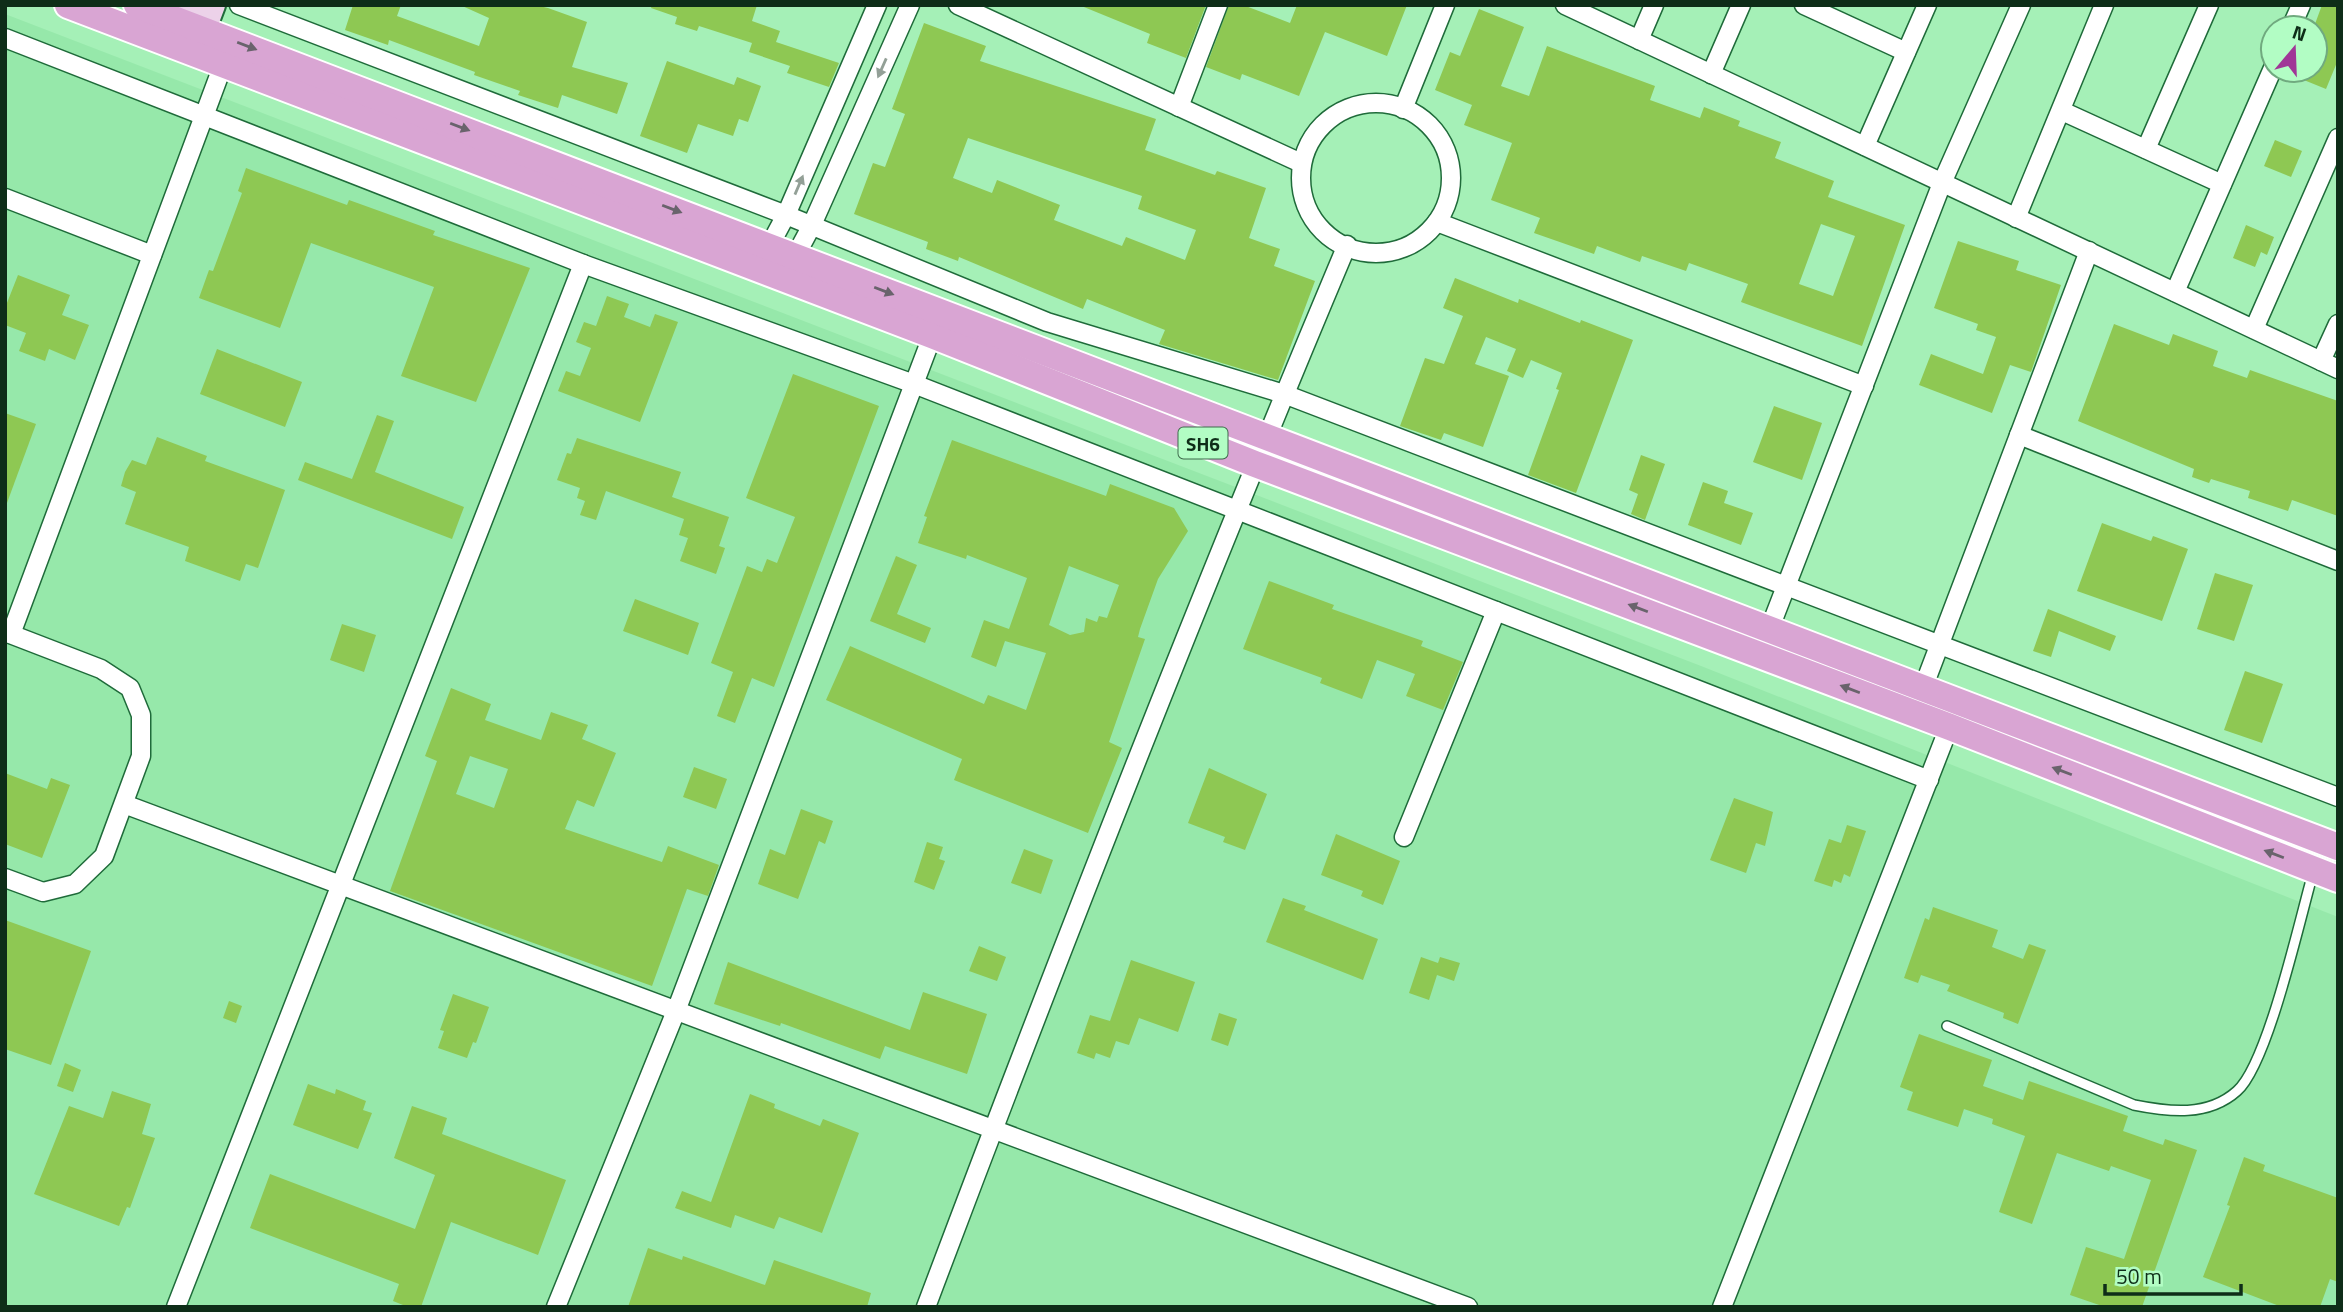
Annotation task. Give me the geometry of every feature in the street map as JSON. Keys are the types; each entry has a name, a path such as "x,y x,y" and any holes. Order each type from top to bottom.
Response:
{"main road":[{"name":"SH6","path":"68,5 193,27 223,65 763,257 937,324 1265,438 1764,642 1954,714 2338,847"},
{"name":"SH6","path":"137,5 763,257"},
{"name":"SH6","path":"937,324 1255,464 1764,642"},
{"name":"SH6","path":"1954,714 2326,874"}],"street":[{"path":"239,5 786,215 811,228 1046,322 1284,394 2338,797"},
{"path":"763,257 786,215 877,5"},
{"path":"790,267 811,228 909,5"},
{"path":"958,5 1301,163"},
{"path":"1180,107 1218,5"},
{"path":"1404,108 1445,5"},
{"path":"1564,5 2330,365 2338,324"},
{"path":"1639,40 1654,5"},
{"path":"1712,74 1741,5"},
{"path":"1804,5 1833,11 1906,52"},
{"path":"1865,146 1927,5"},
{"path":"1764,642 1942,183 2021,5"},
{"path":"2016,218 2102,9 2083,5"},
{"path":"2146,149 2209,5"},
{"path":"5,38 583,264 914,384 1929,780"},
{"path":"5,878 43,892 75,884 104,856 141,756 141,716 130,688 101,669 8,633 223,65"},
{"path":"2175,292 2266,84"},
{"path":"1390,103 1416,113 1439,135 1450,162 1450,192 1437,222 1419,240 1392,251 1362,252 1329,237 1313,220 1301,192 1301,163 1313,135 1333,115 1360,104 1390,103"},
{"path":"2062,111 2222,184"},
{"path":"2254,329 2338,138"},
{"path":"5,198 152,255"},
{"path":"1437,222 1864,386"},
{"path":"926,1307 992,1129 1265,438 1347,245"},
{"path":"1919,701 2089,251"},
{"path":"176,1307 583,264"},
{"path":"556,1307 676,1011 937,324"},
{"path":"2019,435 2338,561"},
{"path":"1405,837 1496,611"},
{"path":"1722,1307 1954,714"},
{"path":"124,804 1468,1307"}],"lane":[{"path":"1947,1026 2134,1105 2167,1112 2193,1111 2218,1104 2239,1090 2254,1067 2326,874"}],"shaded area":[{"path":"5,14 1701,666 2338,917 2338,1307 5,1307"}],"building":[{"path":"353,5 401,5 397,16 479,46 489,18 460,5 535,5 548,8 587,22 572,67 628,83 617,114 562,95 558,108 518,95 520,91 389,40 388,45 345,30"},
{"path":"652,5 757,5 752,21 780,31 776,42 839,63 829,87 787,73 790,66 749,52 752,43 699,26 697,31 675,24 677,17 651,8"},
{"path":"1079,5 1206,5 1186,58 1147,43 1150,34"},
{"path":"1229,5 1243,5 1290,23 1297,5 1407,5 1387,56 1325,32 1299,96 1242,74 1240,80 1206,67"},
{"path":"2322,5 2338,5 2338,60 2329,82 2329,14 2319,14"},
{"path":"1479,9 1524,27 1501,86 1529,96 1547,46 1655,86 1650,100 1700,118 1704,107 1740,121 1738,126 1781,142 1775,158 1834,181 1828,197 1905,225 1862,346 1741,302 1748,284 1689,263 1686,271 1642,256 1640,262 1597,246 1594,254 1534,233 1540,218 1491,200 1512,143 1464,125 1472,105 1435,90 1450,52 1460,56","holes":["1821,224 1855,236 1833,296 1799,284"]},
{"path":"924,23 986,46 980,61 1156,119 1145,150 1215,175 1217,171 1266,188 1249,238 1280,249 1274,266 1315,281 1278,380 1159,344 1165,330 1087,299 1083,309 959,257 958,261 926,249 928,242 854,214 873,163 885,167 905,114 892,109","holes":["968,138 1142,196 1138,209 1196,230 1185,260 1126,237 1122,246 1054,220 1060,205 997,180 992,193 953,178"]},
{"path":"667,61 734,85 737,77 761,86 748,122 739,119 733,136 698,124 687,153 640,136"},
{"path":"2314,84 2328,84 2326,89"},
{"path":"2275,140 2302,151 2291,177 2264,166"},
{"path":"246,168 347,205 349,200 435,231 433,235 530,268 476,402 401,376 434,287 311,243 280,328 199,298 209,270 213,271 242,193 238,191"},
{"path":"2246,225 2274,237 2267,255 2261,252 2255,267 2233,258"},
{"path":"1958,241 2019,261 2016,270 2061,285 2031,372 2010,365 1992,413 1919,385 1931,354 1983,374 1996,337 1976,330 1978,324 1934,308"},
{"path":"18,275 70,295 62,315 89,325 75,360 49,349 45,361 19,351 26,333 5,325 5,308"},
{"path":"1455,278 1518,303 1519,299 1633,340 1576,493 1528,475 1559,390 1556,389 1562,373 1531,360 1523,378 1507,371 1516,349 1486,337 1475,364 1509,376 1483,447 1444,433 1441,440 1400,426 1425,358 1444,364 1463,316 1443,308"},
{"path":"607,296 629,304 624,317 650,327 655,314 678,322 640,422 558,391 566,371 580,376 591,348 576,342 584,322 596,326"},
{"path":"2114,324 2169,345 2173,334 2218,351 2213,366 2247,378 2250,370 2338,401 2338,516 2292,500 2288,511 2248,498 2250,491 2211,479 2209,483 2192,477 2194,469 2078,421"},
{"path":"217,349 302,382 285,427 200,394"},
{"path":"793,374 879,406 774,687 752,678 735,723 717,716 733,672 711,663 747,566 762,572 767,559 777,563 795,517 746,498"},
{"path":"1774,406 1822,423 1802,480 1753,462"},
{"path":"5,413 36,424 7,503 5,503"},
{"path":"377,415 394,421 375,472 464,507 452,539 298,480 305,462 352,479"},
{"path":"157,437 207,456 205,461 285,490 258,568 246,564 240,581 185,561 189,547 125,524 136,492 121,486 125,472 132,460 146,465"},
{"path":"577,438 681,472 672,497 729,517 719,546 725,548 716,574 680,561 688,538 679,535 684,519 606,491 596,520 580,515 585,501 577,498 580,488 557,480 567,453 571,454"},
{"path":"952,440 1106,496 1110,484 1174,508 1188,531 1158,579 1140,629 1138,637 1145,639 1109,742 1122,748 1088,833 954,780 962,759 826,700 850,646 984,704 988,695 1026,710 1046,653 1005,641 996,667 971,657 984,620 1009,629 1027,578 967,555 966,559 918,543 927,517 924,516","holes":["1069,566 1119,585 1107,618 1099,616 1097,622 1086,618 1084,632 1070,635 1049,625"]},
{"path":"1641,455 1665,464 1645,520 1631,514 1638,494 1629,490"},
{"path":"1703,482 1728,491 1724,503 1753,513 1741,545 1688,525"},
{"path":"2102,523 2151,541 2153,536 2188,549 2162,621 2077,591"},
{"path":"896,556 917,565 897,614 931,628 925,643 870,621"},
{"path":"2215,573 2253,585 2234,641 2197,629"},
{"path":"1269,581 1334,605 1332,609 1423,641 1421,646 1463,662 1443,710 1406,696 1415,674 1377,660 1362,699 1320,683 1322,678 1243,649"},
{"path":"635,599 699,623 688,655 623,631"},
{"path":"2048,609 2116,636 2110,651 2059,631 2051,657 2033,651"},
{"path":"342,624 376,635 364,672 330,660"},
{"path":"2245,671 2283,684 2262,743 2224,730"},
{"path":"451,688 491,704 485,720 541,740 551,712 588,725 582,739 616,753 594,807 577,800 565,829 662,862 668,846 719,865 708,896 687,889 652,986 390,891 437,761 425,756","holes":["470,756 508,769 494,808 456,794"]},
{"path":"694,767 727,779 716,809 683,797"},
{"path":"1209,768 1267,794 1245,850 1223,842 1225,837 1188,823"},
{"path":"5,773 47,789 51,778 70,785 42,858 5,844"},
{"path":"1734,798 1773,812 1765,846 1756,843 1746,873 1710,860"},
{"path":"801,809 833,821 825,844 819,841 798,899 758,884 770,849 785,855"},
{"path":"1847,825 1866,831 1850,877 1844,874 1841,883 1834,880 1832,887 1814,881 1829,839 1841,843"},
{"path":"1336,834 1400,861 1383,905 1361,896 1363,891 1321,875"},
{"path":"927,842 943,847 939,859 945,861 934,890 914,882"},
{"path":"1024,849 1053,860 1041,894 1011,883"},
{"path":"1283,898 1306,906 1304,910 1378,939 1363,980 1266,942"},
{"path":"1933,907 1998,930 1992,947 2023,959 2029,944 2046,950 2018,1024 2003,1018 2004,1013 1947,991 1950,985 1921,975 1918,983 1904,978 1925,918 1929,920"},
{"path":"5,920 91,951 51,1065 5,1049"},
{"path":"979,946 1006,957 997,981 969,971"},
{"path":"1421,957 1438,963 1440,957 1460,963 1454,981 1437,975 1429,1000 1409,993"},
{"path":"1131,960 1195,982 1178,1032 1139,1018 1129,1045 1116,1041 1110,1058 1096,1053 1094,1059 1077,1053 1090,1015 1110,1021"},
{"path":"728,962 910,1030 923,992 987,1014 967,1074 885,1046 880,1059 781,1023 780,1026 714,1004"},
{"path":"453,994 489,1007 476,1043 473,1042 467,1058 438,1048 444,1031 440,1030"},
{"path":"229,1001 242,1006 236,1023 223,1018"},
{"path":"1219,1013 1237,1019 1228,1046 1211,1040"},
{"path":"1919,1034 1992,1060 1983,1086 2023,1100 2029,1081 2128,1116 2123,1131 2163,1145 2165,1139 2197,1150 2142,1307 2105,1307 2070,1295 2086,1247 2124,1259 2151,1180 2111,1166 2109,1171 2057,1153 2032,1224 1999,1212 2025,1136 1992,1124 1993,1119 1964,1109 1958,1127 1907,1110 1913,1092 1900,1087"},
{"path":"65,1063 81,1070 73,1092 57,1086"},
{"path":"308,1084 335,1094 336,1089 366,1101 363,1110 372,1113 358,1149 293,1125"},
{"path":"112,1091 151,1104 142,1134 155,1138 130,1208 127,1207 119,1226 34,1194 69,1106 103,1118"},
{"path":"750,1094 775,1104 774,1108 820,1126 823,1119 859,1133 822,1233 779,1217 774,1229 735,1215 731,1228 675,1208 682,1191 711,1202"},
{"path":"412,1106 447,1118 442,1134 566,1180 538,1255 451,1222 421,1307 408,1307 393,1301 399,1284 250,1228 270,1174 415,1229 435,1175 394,1158"},
{"path":"2244,1157 2265,1165 2263,1171 2338,1198 2338,1282 2330,1279 2320,1307 2282,1307 2203,1277 2230,1206 2227,1205"},
{"path":"648,1248 682,1260 683,1256 765,1285 774,1260 871,1293 867,1307 628,1307"}]}
